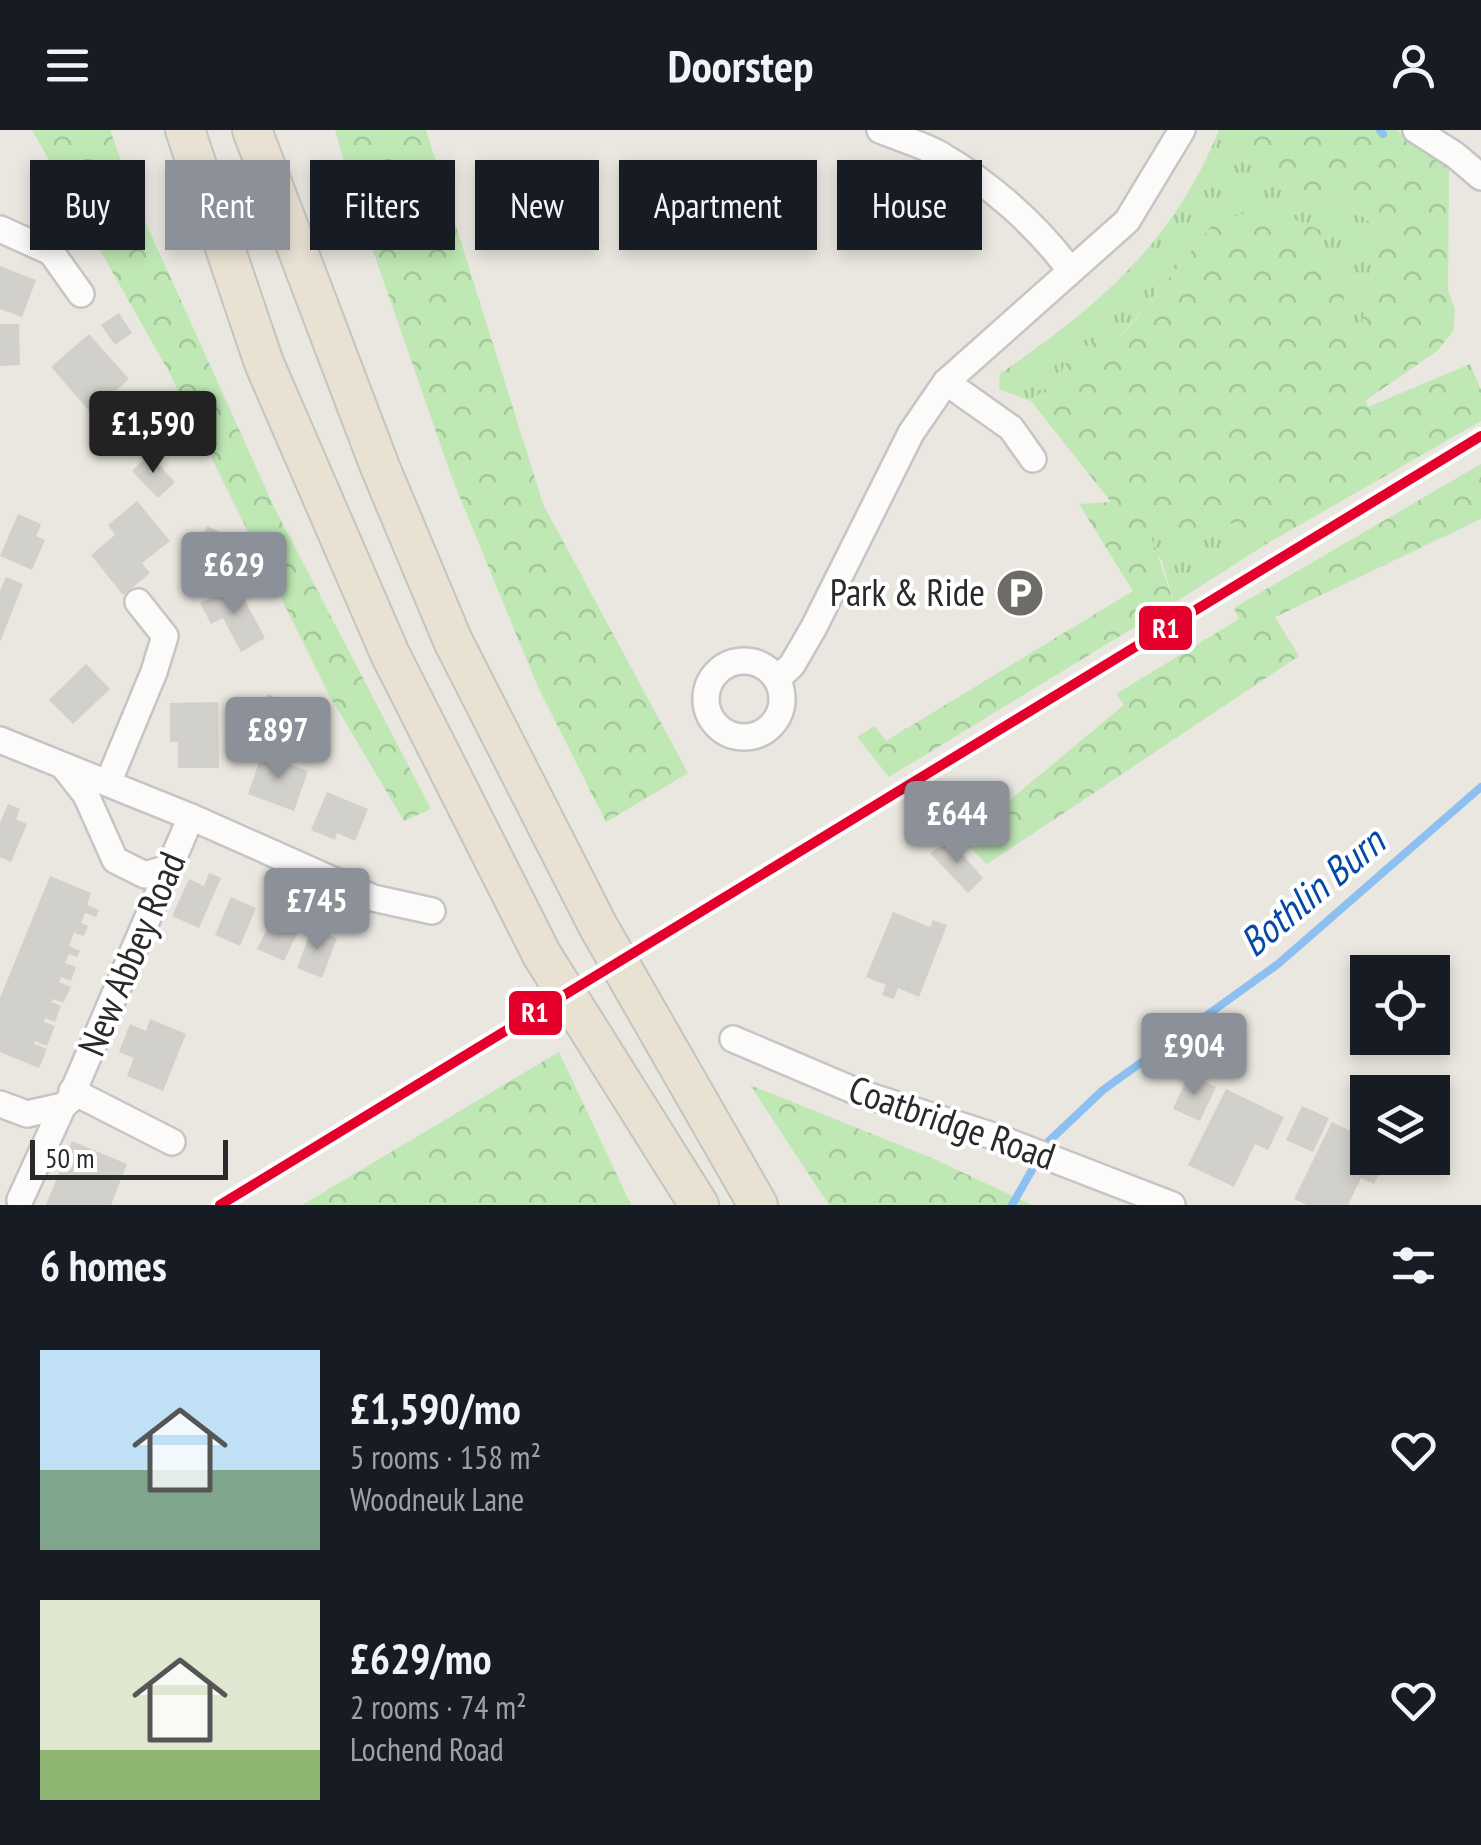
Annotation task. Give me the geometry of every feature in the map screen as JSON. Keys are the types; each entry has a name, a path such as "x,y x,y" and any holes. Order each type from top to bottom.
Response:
{"highway":[{"path":"169,130 216,263 264,363 390,654 542,955 699,1205"},
{"path":"185,130 264,363"},
{"path":"252,130 380,468 453,641 598,926 758,1205"},
{"path":"277,130 380,468"}],"street":[{"path":"880,130 938,154 1022,214 1070,270"},
{"path":"777,679 792,664 814,627 911,433 946,382 1127,221 1182,130"},
{"path":"1416,130 1481,177"},
{"path":"935,160 938,154"},
{"path":"0,228 51,252 81,294"},
{"path":"946,382 1012,428 1033,459"},
{"path":"108,784 165,636 138,602"},
{"path":"0,740 191,817 373,898 432,911"},
{"path":"62,765 86,795 115,860 145,875 168,868"},
{"name":"New Abbey Road","path":"20,1200 191,817"},
{"name":"Coatbridge Road","path":"734,1039 860,1092 1090,1170 1172,1205"},
{"name":"New Abbey Road","path":"0,1104 27,1114 68,1098 132,1119 172,1142"}],"green space":[{"path":"32,130 110,130 121,160 49,160"},
{"path":"335,130 426,130 435,160 344,160"},
{"path":"1219,130 1225,130 1245,160 1294,195 1350,206 1383,233 1360,331 1342,328 1345,280 1329,259 1320,230 1214,224 1123,333 1093,342 1031,401 999,389 1000,374 1100,297 1155,240 1200,171"},
{"path":"1225,130 1397,130 1449,169 1448,290 1455,310 1453,331 1437,351 1366,400 1368,407 1470,364 1481,390 1481,421 1268,543 1234,523 1158,533 1133,524 1152,539 1174,603 889,777 857,737 875,726 886,741 1133,591 1079,504 1111,502 1031,401 1060,376 1064,365 1093,341 1124,333 1214,223 1265,207 1320,230 1329,259 1345,280 1342,328 1360,331 1383,233 1350,206 1294,195 1245,160"},
{"path":"145,221 274,507 431,809 404,821 328,693 169,372 100,250 145,250"},
{"path":"455,223 543,504 688,773 606,822 537,685 452,478 373,250 455,250"},
{"path":"1481,464 1481,519 1275,617 1299,656 987,864 958,837 993,814 1124,705 1116,694 1239,619 1234,608"},
{"path":"1128,522 1234,523 1268,543 1174,603 1162,561"},
{"path":"559,1052 631,1205 302,1205"},
{"path":"750,1085 934,1159 1032,1205 829,1205"}],"building":[{"path":"0,266 36,280 22,317 0,309"},
{"path":"119,313 132,333 115,345 101,325"},
{"path":"0,324 19,324 20,365 0,366"},
{"path":"89,334 129,379 91,413 51,367"},
{"path":"149,454 175,482 158,498 132,471"},
{"path":"137,501 170,541 142,563 150,573 123,595 91,555 115,535 108,525"},
{"path":"18,514 41,524 36,536 45,540 32,570 0,556"},
{"path":"207,526 222,533 211,558 195,551"},
{"path":"6,577 23,584 0,642 0,591"},
{"path":"236,584 265,638 241,652 223,618 211,624 200,603"},
{"path":"86,664 110,689 73,724 49,700"},
{"path":"268,694 288,704 274,732 254,722"},
{"path":"218,702 219,768 178,768 178,742 170,742 170,703"},
{"path":"262,754 308,771 294,811 248,794"},
{"path":"327,792 368,809 355,841 337,833 335,840 311,830"},
{"path":"8,804 20,809 16,819 27,824 11,862 0,857 0,823"},
{"path":"950,841 983,878 968,893 930,853"},
{"path":"209,873 221,878 199,928 172,916 189,879 204,886"},
{"path":"50,876 91,893 87,905 99,910 96,917 85,913 81,923 88,926 84,936 74,933 69,946 80,951 77,957 69,954 65,963 76,967 71,981 61,977 59,982 71,987 63,1003 53,999 51,1002 61,1006 55,1022 45,1018 44,1022 55,1026 47,1046 35,1041 34,1044 47,1049 39,1068 0,1052 0,998"},
{"path":"231,897 256,908 240,946 215,935"},
{"path":"294,910 306,915 284,961 257,949 274,915 289,922"},
{"path":"893,912 930,927 933,920 947,925 919,997 898,988 894,999 882,995 886,985 866,977"},
{"path":"312,928 337,938 322,978 297,968"},
{"path":"150,1019 186,1034 163,1091 127,1076 134,1058 119,1052 130,1024 146,1031"},
{"path":"1189,1074 1216,1087 1200,1121 1173,1109"},
{"path":"1226,1089 1284,1117 1268,1150 1255,1144 1234,1187 1188,1165"},
{"path":"1302,1106 1329,1118 1313,1152 1286,1140"},
{"path":"1332,1122 1350,1131 1350,1175 1378,1175 1374,1184 1361,1178 1348,1205 1307,1205 1294,1199"},
{"path":"72,1141 127,1164 111,1205 46,1205"}],"waterway":[{"name":"Bothlin Burn","path":"1380,130 1383,134"},
{"name":"Bothlin Burn","path":"1012,1205 1048,1142 1103,1090 1278,964 1481,787"}],"transit line":[{"name":"R1","path":"220,1205 1481,436"}],"place":[{"name":"Park & Ride","path":"1020,593"}]}
